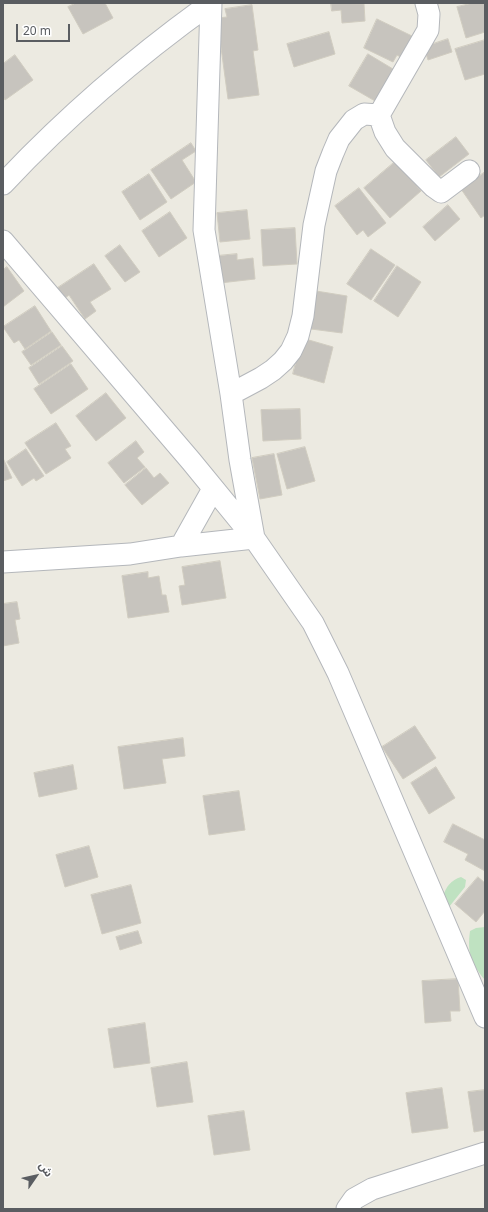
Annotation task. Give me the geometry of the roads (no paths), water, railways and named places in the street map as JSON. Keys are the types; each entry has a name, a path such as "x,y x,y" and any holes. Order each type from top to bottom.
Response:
{"street":[{"path":"3,184 19,167 96,95 170,33 211,3"},
{"path":"211,3 204,230 232,394 240,460 254,538"},
{"path":"426,3 429,14 428,30 379,115 385,132 395,148 434,187 441,192 469,172"},
{"path":"232,394 273,370 291,351 298,336 303,316 314,225 326,172 333,153 339,139 354,120 364,114 379,115"},
{"path":"3,241 254,538 313,623 338,673 485,1017"},
{"path":"181,546 213,488"},
{"path":"3,562 130,554 181,546 254,538"},
{"path":"347,1209 354,1199 372,1189 485,1152"}]}
